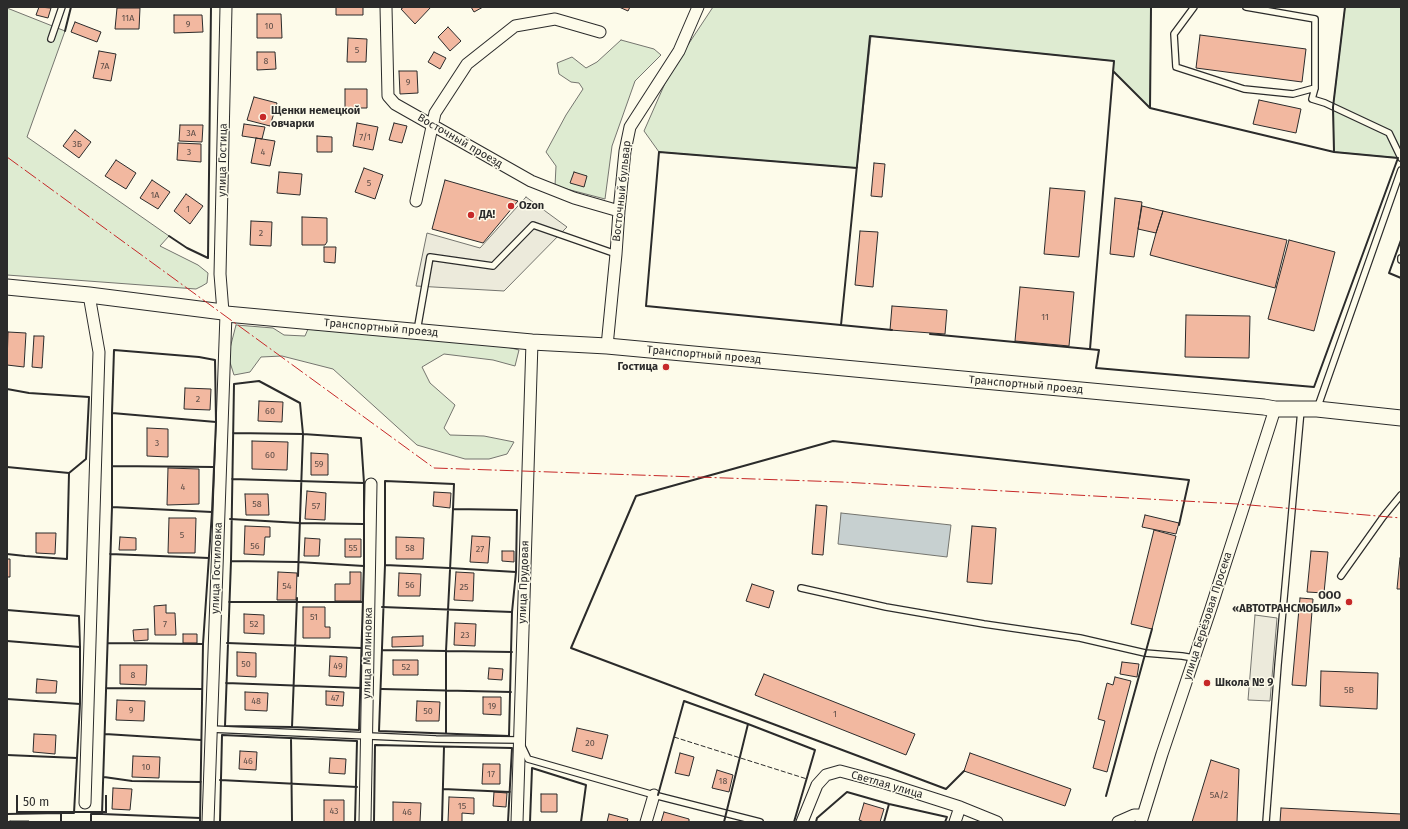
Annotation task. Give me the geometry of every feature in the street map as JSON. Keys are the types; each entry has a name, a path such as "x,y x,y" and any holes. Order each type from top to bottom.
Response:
{"main road":[{"name":"Транспортный проезд","path":"7,287 89,295 225,313 532,342 607,346 1256,406 1275,409 1317,409 1401,418"}],"street":[{"name":"улица Гостица","path":"225,313 220,274 226,7"},
{"name":"Восточный проезд","path":"386,7 388,96 395,104 531,181 574,198 619,211"},
{"name":"Восточный бульвар","path":"607,346 625,151 630,127 678,52 698,7"},
{"path":"416,201 435,113 467,64 515,26 555,19 600,32"},
{"path":"85,802 99,352 89,295"},
{"name":"улица Гостиловка","path":"208,822 225,313"},
{"name":"улица Прудовая","path":"517,822 532,342"},
{"name":"улица Берёзовая Просека","path":"1142,819 1275,409"},
{"name":"улица Малиновка","path":"365,822 371,484"},
{"name":"Светлая улица","path":"802,822 817,785 826,775 840,771 960,807 997,822"},
{"path":"646,822 654,795"},
{"path":"955,822 960,807"},
{"path":"1118,822 1134,815 1142,819"}],"lane":[{"path":"51,39 62,7"},
{"path":"1194,7 1174,34 1176,67 1244,89 1293,94 1315,88"},
{"path":"1246,7 1315,19 1315,88 1312,99 1325,103 1389,133 1401,158"},
{"path":"1317,409 1401,170"},
{"path":"417,331 430,257 494,266 533,226 616,254"},
{"path":"1266,822 1278,665 1302,410"},
{"path":"1341,576 1383,517 1401,495"},
{"path":"801,588 886,607 984,624 1080,638 1145,653 1194,658"},
{"path":"211,729 436,739 519,740 528,759 654,795 760,822"}],"green space":[{"path":"713,7 1151,7 1150,108 1113,71 1114,61 871,36 857,168 659,152 644,131 670,72"},
{"path":"1345,7 1401,7 1401,158 1334,152 1333,107"},
{"path":"7,8 65,31 27,137 169,236 160,246 198,265 208,273 207,283 196,289 7,275"},
{"path":"621,40 654,49 661,55 635,81 612,146 605,199 555,186 556,166 546,152 566,115 583,89 579,83 571,82 559,74 557,63 572,57 586,68 597,62"},
{"path":"236,325 273,328 284,335 305,336 308,329 503,346 519,350 515,366 493,360 444,354 422,367 430,383 455,405 444,428 450,435 484,436 514,442 507,454 489,459 465,459 417,445 333,369 282,356 261,357 250,372 234,375 228,356"}],"shaded area":[{"path":"526,197 567,227 504,291 416,286 427,233 480,248"},
{"path":"841,513 951,525 947,557 838,544"},
{"path":"1255,615 1277,618 1270,701 1248,700"}],"building":[{"path":"39,7 51,8 48,18 36,15"},
{"path":"336,7 363,7 363,15 336,15"},
{"path":"404,7 431,7 415,24 401,9"},
{"path":"471,7 483,7 474,12"},
{"path":"619,7 630,7 628,11"},
{"path":"117,8 140,8 139,29 115,29"},
{"path":"257,14 281,14 282,38 257,38"},
{"path":"174,15 202,15 203,32 174,33"},
{"path":"75,22 101,32 97,42 71,32"},
{"path":"448,27 461,41 450,51 438,37"},
{"path":"1200,35 1306,49 1302,82 1196,68"},
{"path":"348,38 367,39 366,62 347,62"},
{"path":"99,51 116,54 111,81 93,78"},
{"path":"257,52 275,52 276,69 257,70"},
{"path":"434,52 446,58 440,69 428,62"},
{"path":"399,71 417,71 418,93 400,94"},
{"path":"345,89 367,89 367,108 345,108"},
{"path":"254,97 277,103 270,126 247,120"},
{"path":"1259,100 1301,109 1296,133 1253,124"},
{"path":"357,123 378,127 373,150 353,146"},
{"path":"394,123 407,126 402,143 389,140"},
{"path":"244,124 265,127 262,139 242,136"},
{"path":"180,125 203,125 202,142 179,141"},
{"path":"75,130 91,142 79,158 63,146"},
{"path":"317,136 332,137 332,152 317,152"},
{"path":"256,138 275,141 270,166 251,163"},
{"path":"178,143 201,144 201,162 177,160"},
{"path":"116,160 136,173 126,189 105,176"},
{"path":"874,163 885,164 882,197 871,196"},
{"path":"364,168 383,175 375,199 355,192"},
{"path":"279,172 302,174 300,195 277,193"},
{"path":"574,172 587,176 584,187 570,183"},
{"path":"152,180 170,192 158,209 140,198"},
{"name":"ДА!","path":"445,180 518,201 483,243 432,229"},
{"path":"1050,188 1085,191 1079,257 1044,254"},
{"path":"186,194 203,206 190,224 174,211"},
{"path":"1115,198 1142,202 1134,257 1110,254"},
{"path":"1142,206 1163,211 1156,233 1138,229"},
{"path":"1163,211 1287,240 1275,288 1150,255"},
{"path":"302,217 327,218 327,242 325,245 302,245"},
{"path":"251,221 272,222 271,246 250,245"},
{"path":"860,231 878,232 873,287 855,285"},
{"path":"1289,240 1335,252 1314,331 1268,319"},
{"path":"324,247 336,247 335,263 324,262"},
{"path":"1020,287 1074,292 1069,346 1015,341"},
{"path":"892,306 947,310 945,334 890,330"},
{"path":"1186,315 1250,316 1249,358 1185,357"},
{"path":"8,332 26,333 24,367 7,365"},
{"path":"34,336 44,336 42,368 32,367"},
{"path":"185,388 211,389 210,410 184,409"},
{"path":"259,401 283,402 282,422 258,421"},
{"path":"147,428 168,429 168,457 147,456"},
{"path":"252,441 288,442 287,470 252,469"},
{"path":"311,453 328,454 328,475 311,475"},
{"path":"168,468 199,469 199,504 167,505"},
{"path":"307,491 326,493 325,520 305,519"},
{"path":"434,492 451,493 450,508 433,506"},
{"path":"245,494 268,494 269,515 246,515"},
{"path":"816,505 827,506 823,555 812,554"},
{"path":"1145,515 1179,523 1176,534 1142,527"},
{"path":"169,518 196,518 195,553 168,553"},
{"path":"245,526 270,527 270,537 265,537 264,555 244,554"},
{"path":"972,526 996,528 992,584 967,582"},
{"path":"1154,530 1176,536 1152,629 1131,624"},
{"path":"36,533 56,533 55,554 36,553"},
{"path":"472,536 490,537 488,563 470,562"},
{"path":"120,537 136,538 136,550 119,550"},
{"path":"396,537 424,538 423,559 396,559"},
{"path":"305,538 320,539 319,556 304,556"},
{"path":"345,539 361,539 361,557 345,557"},
{"path":"502,551 514,551 514,562 502,561"},
{"path":"1311,551 1328,552 1324,593 1307,592"},
{"path":"1400,558 1401,589 1397,589"},
{"path":"7,559 10,559 10,577 7,577"},
{"path":"278,572 297,573 296,600 277,600"},
{"path":"350,572 361,572 361,601 335,601 335,584 350,584"},
{"path":"456,572 474,573 473,601 454,600"},
{"path":"399,573 421,574 420,596 398,596"},
{"path":"752,584 774,591 769,608 746,601"},
{"path":"1300,598 1313,599 1306,686 1292,685"},
{"path":"166,605 166,613 175,613 176,635 155,635 154,606"},
{"path":"303,607 325,607 325,627 330,627 330,638 303,638"},
{"path":"244,614 264,615 264,634 244,633"},
{"path":"455,623 476,624 475,646 454,645"},
{"path":"148,629 148,640 134,641 133,630"},
{"path":"183,634 197,634 197,643 183,643"},
{"path":"423,636 423,646 392,647 392,637"},
{"path":"237,652 256,653 256,677 237,676"},
{"path":"330,656 347,657 346,677 329,676"},
{"path":"393,660 418,660 418,675 393,675"},
{"path":"1122,662 1139,664 1137,677 1120,674"},
{"path":"120,665 147,665 146,685 120,684"},
{"path":"489,668 503,669 502,680 488,679"},
{"path":"1321,671 1378,673 1377,709 1320,706"},
{"path":"764,674 915,734 906,755 755,695"},
{"path":"1115,677 1131,681 1107,772 1093,768 1105,721 1098,719 1107,683 1113,685"},
{"path":"37,679 57,681 56,693 36,693"},
{"path":"326,691 344,692 343,706 326,705"},
{"path":"245,692 268,693 267,711 245,710"},
{"path":"483,697 501,697 501,715 483,714"},
{"path":"117,700 145,701 144,721 116,720"},
{"path":"417,701 440,702 439,721 416,721"},
{"path":"577,728 608,735 602,759 572,751"},
{"path":"34,734 56,735 55,754 33,752"},
{"path":"240,751 257,752 256,770 239,769"},
{"path":"680,753 694,757 689,776 675,773"},
{"path":"970,753 1071,789 1065,806 964,771"},
{"path":"133,756 160,757 159,778 132,777"},
{"path":"330,758 346,759 345,774 329,773"},
{"path":"1211,760 1239,769 1237,822 1192,822"},
{"path":"483,764 500,764 500,784 482,784"},
{"path":"717,770 733,775 729,792 712,788"},
{"path":"113,788 132,789 130,810 112,809"},
{"path":"494,792 507,793 506,807 493,806"},
{"path":"541,794 557,794 557,812 541,812"},
{"path":"449,797 474,798 474,814 462,813 462,822 448,822"},
{"path":"324,800 344,800 344,822 324,822"},
{"path":"393,802 421,803 420,822 393,822"},
{"path":"864,803 884,809 880,822 864,822 859,820"},
{"path":"1281,808 1401,814 1401,822 1280,822"},
{"path":"664,812 689,819 689,822 661,822"},
{"path":"609,814 628,819 627,822 607,822"},
{"path":"29,821 29,822 10,822"}],"fence":[{"path":"674,737 807,779"}],"wall":[{"path":"65,31 71,7"},
{"path":"169,236 187,248 208,258 211,7"},
{"path":"1150,108 1151,7"},
{"path":"1334,152 1333,107 1345,7"},
{"path":"841,325 870,36 1114,61 1090,349"},
{"path":"930,334 1099,350 1096,368 1314,387 1398,158 1334,152 1150,108 1113,71"},
{"path":"857,168 659,152 646,306 892,330"},
{"path":"1401,240 1389,273 1401,278"},
{"path":"91,822 91,814 102,814 112,507 114,350 199,357 215,360 216,422 212,512 203,644 200,822"},
{"path":"259,381 300,403 303,434 361,438 364,483 364,566 359,730 225,726 231,561 234,384 259,381"},
{"path":"7,389 29,393 89,397 86,459 69,473"},
{"path":"112,413 216,422"},
{"path":"233,433 303,434 298,576"},
{"path":"964,771 946,789 571,648 636,496 833,441 1189,480 1179,525"},
{"path":"112,466 214,467"},
{"path":"7,467 69,473 67,559 7,554"},
{"path":"232,479 364,483"},
{"path":"385,481 454,484 453,509 517,510 516,572 512,612 509,736 379,731 385,565 385,481"},
{"path":"112,507 212,512"},
{"path":"446,733 446,651 453,509"},
{"path":"230,519 300,523 363,524"},
{"path":"110,554 209,558"},
{"path":"231,561 298,562 364,566"},
{"path":"385,565 516,572"},
{"path":"292,727 297,598"},
{"path":"229,602 363,602"},
{"path":"382,607 512,612"},
{"path":"7,610 79,616 80,647 7,641"},
{"path":"1106,796 1152,629"},
{"path":"108,643 203,644"},
{"path":"227,643 361,648"},
{"path":"80,647 80,704"},
{"path":"382,650 512,652"},
{"path":"226,683 361,688"},
{"path":"106,688 202,689"},
{"path":"382,689 511,692"},
{"path":"7,699 80,704 77,758"},
{"path":"658,795 684,701 815,750 794,822"},
{"path":"724,822 748,724"},
{"path":"105,734 201,740"},
{"path":"220,822 222,735 357,741 355,822"},
{"path":"291,738 292,822"},
{"path":"374,822 375,745 512,748 508,822"},
{"path":"442,822 444,747"},
{"path":"7,755 77,758 74,813 61,813"},
{"path":"530,822 532,768 586,785 581,822"},
{"path":"104,777 132,781 201,782"},
{"path":"220,780 357,787"},
{"path":"443,789 510,792"},
{"path":"816,822 817,818 847,792 889,804 947,817 945,822"},
{"path":"884,822 889,804"},
{"path":"7,814 61,813 61,822"},
{"path":"102,814 200,818"}],"power":[{"path":"7,157 434,468 842,482 1238,504 1401,518"}],"place":[{"name":"Щенки немецкой овчарки","path":"263,117"},
{"name":"Ozon","path":"511,206"},
{"name":"ДА!","path":"471,215"},
{"name":"Гостица","path":"666,367"},
{"name":"ООО «АВТОТРАНСМОБИЛ»","path":"1349,602"},
{"name":"Школа № 9","path":"1207,683"}]}
